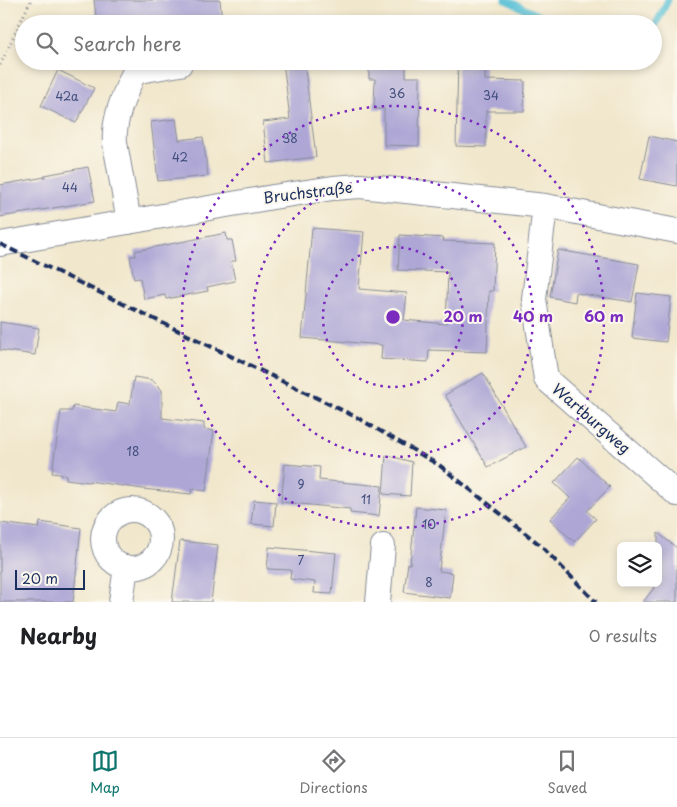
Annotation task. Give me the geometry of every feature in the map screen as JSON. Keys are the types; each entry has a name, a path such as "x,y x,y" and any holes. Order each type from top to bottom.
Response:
{"street":[{"path":"129,222 114,143 114,131 133,75 145,70"},
{"name":"Bruchstraße","path":"0,244 333,188 360,186 545,206 677,231"},
{"name":"Wartburgweg","path":"545,206 534,299 546,379 677,494"},
{"path":"378,602 383,546"},
{"path":"121,602 126,567"}],"path":[{"path":"25,15 32,0"},
{"path":"0,65 15,35"}],"building":[{"path":"94,0 220,0 221,15 96,15"},
{"path":"58,70 94,88 76,123 41,106"},
{"path":"284,70 305,70 316,157 268,163 263,122 290,119"},
{"path":"369,70 406,70 406,77 420,77 419,146 384,145 384,109 374,109 375,79 369,79"},
{"path":"458,70 485,70 485,80 525,81 524,111 486,111 486,147 456,146"},
{"path":"176,119 179,140 203,137 208,176 158,181 151,122"},
{"path":"649,136 677,142 677,186 640,179"},
{"path":"88,167 95,201 0,217 0,185"},
{"path":"312,228 364,232 359,289 407,293 404,320 446,324 448,272 398,270 400,235 444,238 443,241 495,243 493,291 489,291 487,352 429,350 428,362 381,359 382,345 302,338"},
{"path":"226,233 227,240 232,240 236,261 231,261 235,281 207,287 208,291 166,299 165,295 144,299 140,278 134,279 130,256 136,256 135,251"},
{"path":"558,250 639,264 632,302 576,293 575,302 550,297"},
{"path":"637,293 671,297 666,342 632,338"},
{"path":"0,322 39,328 35,355 0,350"},
{"path":"483,373 526,447 488,467 445,395"},
{"path":"134,377 152,380 162,390 162,418 204,423 204,429 214,431 206,491 192,489 191,494 143,489 66,479 66,475 52,473 61,411 72,411 73,406 116,412 118,402 130,404"},
{"path":"386,455 412,462 410,496 383,494"},
{"path":"578,457 610,487 587,511 596,519 574,542 550,519 570,498 554,483"},
{"path":"285,464 320,467 319,480 382,486 379,516 350,513 350,509 281,502"},
{"path":"254,500 276,502 274,526 251,524"},
{"path":"416,507 446,510 439,571 453,573 450,598 404,592 408,563 410,564"},
{"path":"40,522 81,528 73,602 0,602 0,523 39,528"},
{"path":"658,533 677,548 677,602 643,602 655,587 662,587 662,542 658,542"},
{"path":"180,541 218,545 211,602 172,602"},
{"path":"269,547 336,553 332,594 314,593 315,582 290,579 291,570 267,569"}],"waterway":[{"path":"506,0 537,15"},
{"path":"660,15 668,0"}],"railway":[{"path":"0,244 356,417 439,465 539,544 596,602"}]}
